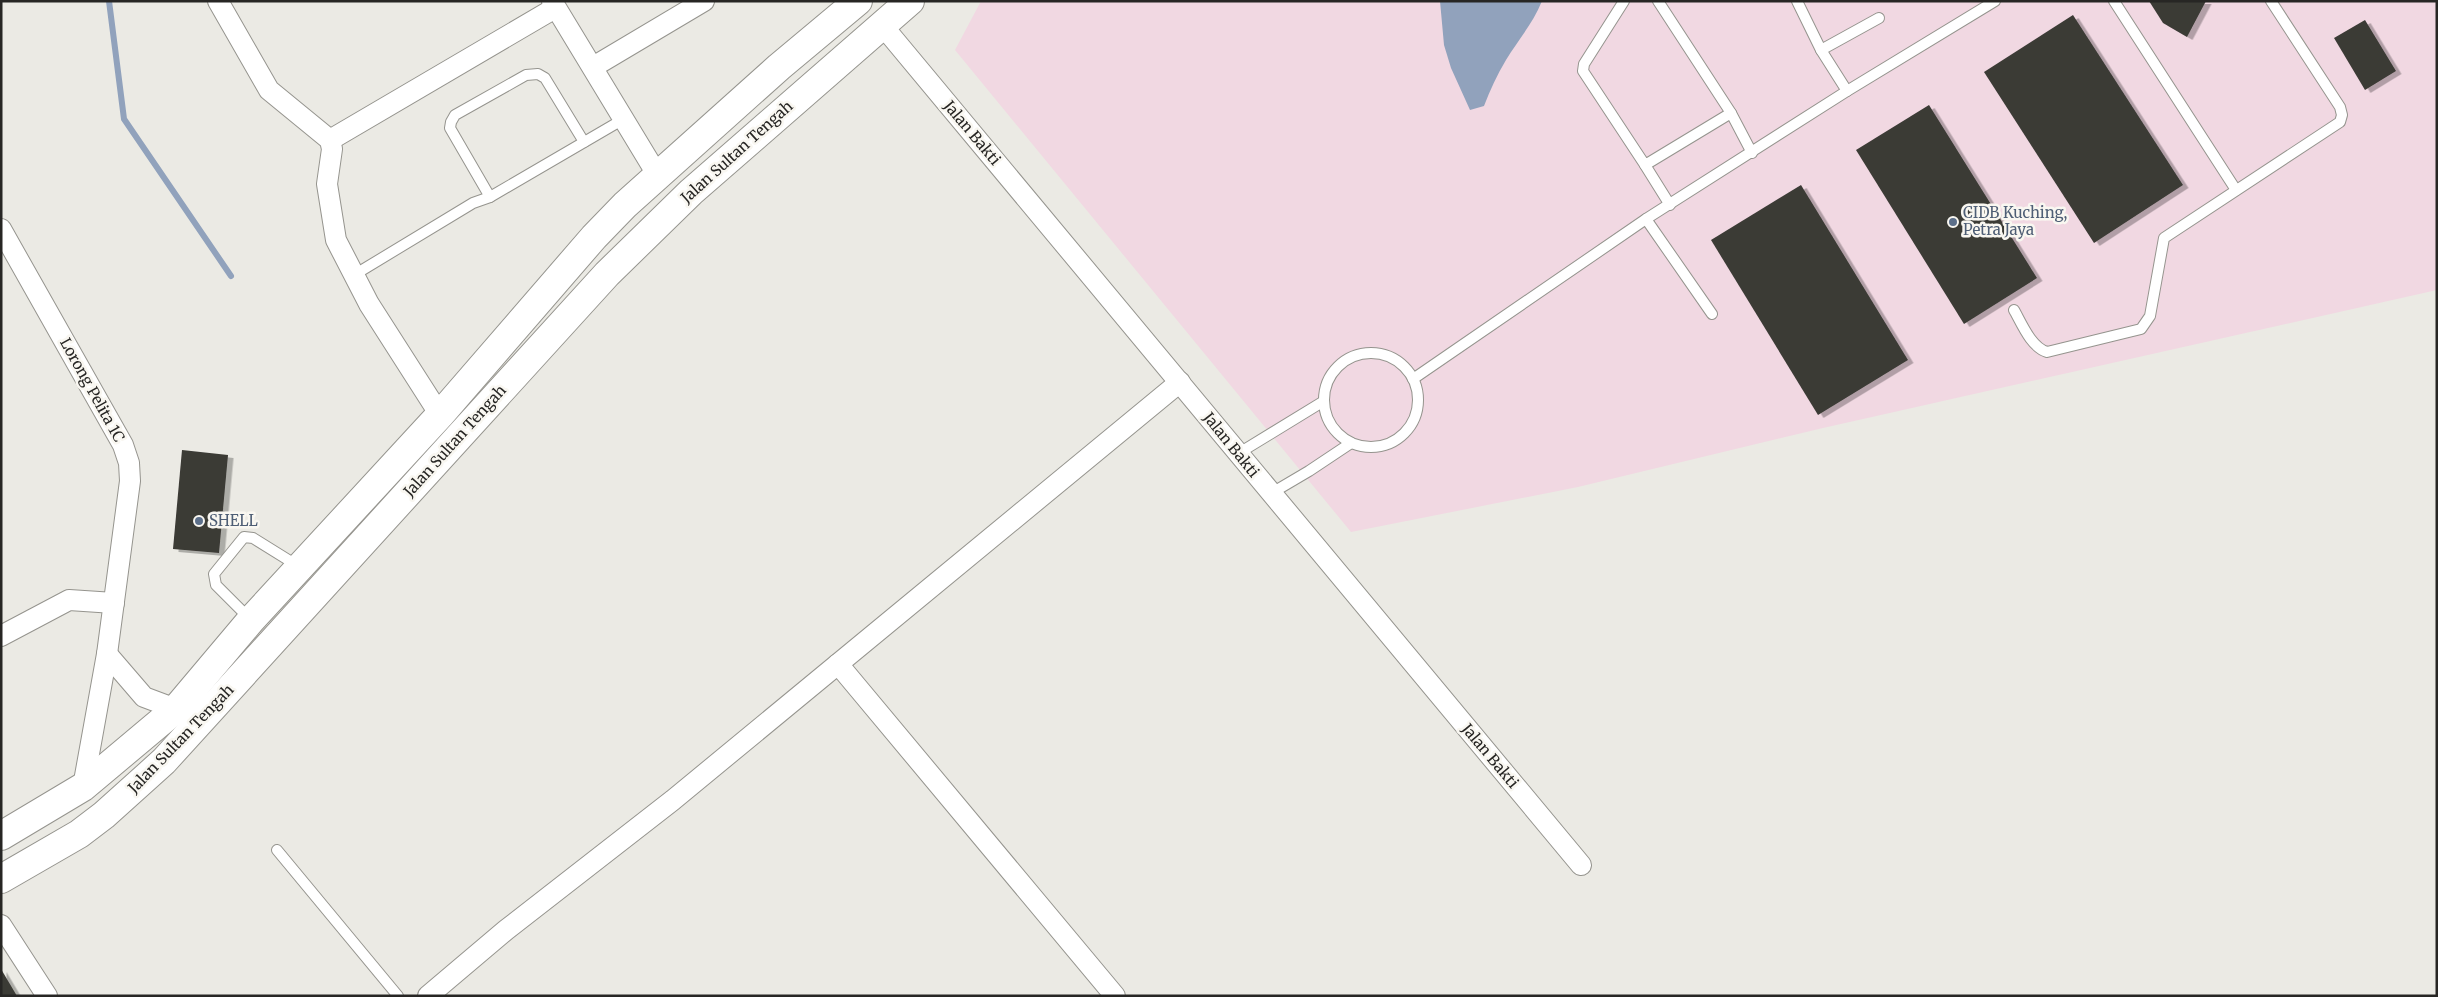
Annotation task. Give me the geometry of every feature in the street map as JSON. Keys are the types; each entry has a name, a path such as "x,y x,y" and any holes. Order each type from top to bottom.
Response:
{"main road":[{"name":"Jalan Sultan Tengah","path":"1,836 83,787 176,709 251,620 301,568 440,415 594,237 658,176 779,67 858,1"},
{"name":"Jalan Sultan Tengah","path":"1,879 79,834 98,820 164,761 608,274 691,192 910,1"}],"street":[{"path":"218,1 269,90 330,140 332,149 327,184 336,240 369,304 440,415"},
{"path":"593,67 704,1"},
{"path":"330,140 553,5 593,67 622,120 658,176"},
{"name":"Jalan Bakti","path":"882,24 1239,453 1270,494 1581,865"},
{"name":"Lorong Pelita 1C","path":"1,229 123,444 130,481 107,654 83,787"},
{"path":"428,996 506,930 672,800 1180,382"},
{"path":"1,636 69,600 114,603"},
{"path":"107,654 144,697 176,709"},
{"path":"838,664 1115,996"},
{"path":"3,931 47,996"}],"lane":[{"path":"1624,1 1584,64 1583,71 1670,205"},
{"path":"1658,1 1731,113 1752,153"},
{"path":"1797,1 1820,50 1847,91"},
{"path":"1413,379 1646,220 1847,91 1995,1"},
{"path":"2114,1 2236,190"},
{"path":"2014,310 2035,344 2040,350 2048,352 2141,329 2150,316 2164,238 2340,122 2342,115 2340,107 2271,1"},
{"path":"1820,50 1879,18"},
{"path":"490,197 450,128 455,116 526,75 538,74 545,78 584,142"},
{"path":"1644,165 1731,113"},
{"path":"354,275 473,204 490,197 622,120"},
{"path":"1646,220 1712,314"},
{"path":"1376,353 1391,358 1404,366 1413,379 1418,395 1417,412 1410,427 1399,439 1383,446 1366,447 1351,443 1336,432 1328,418 1324,401 1327,385 1334,371 1346,361 1360,355 1376,353"},
{"path":"1239,453 1324,401"},
{"path":"1270,494 1351,443"},
{"path":"251,620 216,585 214,574 244,537 253,538 301,568"},
{"path":"277,850 398,996"}],"shaded area":[{"path":"981,1 2437,1 2437,290 1823,428 1578,487 1351,532 955,50"}],"water":[{"path":"1440,1 1542,1 1503,66 1484,106 1470,110 1451,68 1444,45"}],"building":[{"path":"2149,1 2206,1 2187,37 2163,23"},
{"path":"2073,15 2183,185 2094,243 1984,72"},
{"path":"2365,20 2396,71 2365,90 2334,38"},
{"path":"1929,105 2037,278 1964,324 1856,150"},
{"path":"1801,185 1908,360 1818,415 1711,240"},
{"name":"SHELL","path":"182,450 228,455 219,553 173,549"},
{"path":"1,969 17,996 1,996"}],"waterway":[{"path":"109,1 124,119 231,276"}],"place":[{"name":"CIDB Kuching, Petra Jaya","path":"1953,222"},
{"name":"SHELL","path":"199,521"}]}
